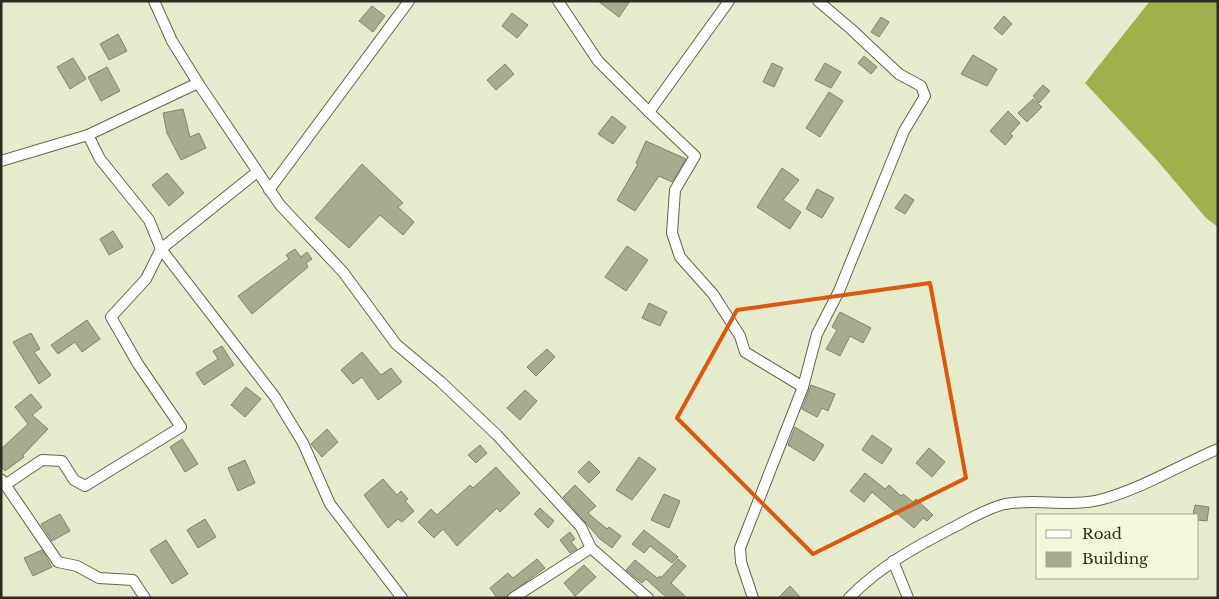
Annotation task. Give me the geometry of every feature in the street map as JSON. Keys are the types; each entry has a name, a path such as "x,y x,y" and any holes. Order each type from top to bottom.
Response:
{"street":[{"path":"154,1 172,41 280,205 343,272 396,344 441,382 497,435 581,527 590,548 648,598"},
{"path":"269,190 409,1"},
{"path":"558,1 598,61 695,156 676,190 672,233 680,257 713,294 740,336 745,352 803,387"},
{"path":"649,112 729,1"},
{"path":"752,598 741,562 740,548 803,387 816,334 839,290 904,130 925,96 921,86 899,74 818,1"},
{"path":"1,161 88,135 198,83"},
{"path":"88,135 100,159 149,220 161,249 275,397 303,443 330,504 402,598"},
{"path":"145,598 133,580 99,578 77,566 58,562 3,482 42,460 62,461 74,480 85,486 181,427 138,364 111,317 146,279 161,249 257,172"},
{"path":"849,598 868,578 922,543 1004,504 1039,501 1079,504 1102,499 1131,490 1218,448"},
{"path":"513,598 590,548"},
{"path":"893,561 908,598"}],"highlighted area":[{"path":"930,283 966,478 813,554 677,418 737,310"}],"green space":[{"path":"1150,1 1218,1 1218,227 1206,218 1155,158 1085,83"}],"building":[{"path":"598,1 630,1 619,17"},
{"path":"372,6 385,16 373,32 359,21"},
{"path":"512,13 528,25 517,38 502,26"},
{"path":"1004,16 1012,24 1002,35 994,28"},
{"path":"881,17 889,22 879,37 871,32"},
{"path":"118,34 127,51 109,60 100,44"},
{"path":"973,55 997,69 987,86 961,74"},
{"path":"864,56 877,67 871,74 858,63"},
{"path":"73,58 86,79 70,89 57,67"},
{"path":"772,63 783,68 774,87 763,82"},
{"path":"825,63 841,72 831,88 815,80"},
{"path":"505,64 514,74 496,90 487,80"},
{"path":"107,67 120,91 101,101 88,77"},
{"path":"1043,85 1050,91 1039,103 1033,96"},
{"path":"829,92 843,101 820,137 806,128"},
{"path":"1033,99 1042,107 1027,122 1018,113"},
{"path":"183,109 190,137 199,133 206,148 181,160 167,133 163,113"},
{"path":"1008,111 1020,123 1010,134 1013,136 1005,145 990,131"},
{"path":"612,116 626,127 613,144 598,134"},
{"path":"646,141 686,159 672,182 659,176 635,211 617,200 638,164 636,163"},
{"path":"362,164 403,203 398,207 414,222 403,235 380,215 349,248 315,218"},
{"path":"782,168 799,180 783,200 801,212 790,229 757,207"},
{"path":"167,173 184,193 169,206 152,185"},
{"path":"817,189 834,198 822,218 806,209"},
{"path":"905,194 914,200 905,214 895,208"},
{"path":"113,231 123,247 109,255 100,239"},
{"path":"627,246 648,260 626,291 605,277"},
{"path":"295,249 301,257 307,252 312,259 306,263 308,267 252,314 238,296 289,259 286,255"},
{"path":"649,303 667,312 660,326 642,318"},
{"path":"840,312 871,328 863,343 850,336 840,356 826,349 837,330 832,327"},
{"path":"87,320 100,339 82,352 75,342 58,354 51,345"},
{"path":"31,333 40,349 34,352 51,375 39,384 13,342"},
{"path":"222,346 234,365 204,385 196,373 218,359 213,351"},
{"path":"547,349 555,357 536,376 527,367"},
{"path":"362,352 381,375 391,368 402,382 378,400 362,377 353,384 341,370"},
{"path":"811,385 835,394 828,411 822,408 817,417 802,409"},
{"path":"246,387 261,399 245,417 231,405"},
{"path":"525,390 537,401 520,420 507,408"},
{"path":"31,394 42,407 32,415 48,429 23,455 24,457 5,471 1,466 1,449 28,424 15,407"},
{"path":"795,427 824,445 814,461 788,445"},
{"path":"327,429 338,442 322,457 311,444"},
{"path":"872,435 892,449 882,464 862,450"},
{"path":"182,439 198,464 185,472 170,447"},
{"path":"480,445 487,453 476,463 468,455"},
{"path":"929,448 945,462 932,477 916,463"},
{"path":"639,457 656,469 632,500 616,490"},
{"path":"245,460 255,483 238,491 228,468"},
{"path":"589,461 600,472 589,483 578,472"},
{"path":"496,467 520,493 500,512 497,508 457,546 443,529 434,538 418,522 431,509 437,515 470,485 473,488"},
{"path":"865,473 885,489 889,485 901,496 903,494 913,502 916,499 933,515 927,521 923,518 914,528 872,492 864,502 850,491"},
{"path":"383,479 397,495 401,491 408,499 405,501 414,511 402,522 398,519 388,528 364,495"},
{"path":"575,485 596,506 588,513 607,529 609,527 621,536 612,548 600,539 563,497"},
{"path":"664,494 680,501 669,528 651,520"},
{"path":"1195,505 1209,507 1207,521 1199,520 1199,514 1193,514"},
{"path":"540,508 554,521 548,528 534,514"},
{"path":"60,514 70,531 52,541 41,524"},
{"path":"205,519 216,537 198,548 187,530"},
{"path":"644,530 678,557 672,563 650,546 644,553 632,544"},
{"path":"570,532 575,539 571,542 577,549 570,553 560,540"},
{"path":"166,540 188,574 172,584 150,550"},
{"path":"42,550 52,567 33,576 24,558"},
{"path":"537,559 545,568 504,598 497,598 490,588 508,573 513,578"},
{"path":"678,559 686,566 671,583 687,598 667,598 646,579 642,583 626,570 635,560 657,578 660,576 661,578"},
{"path":"584,565 596,577 575,596 564,583"},
{"path":"790,586 801,598 778,598"}]}
